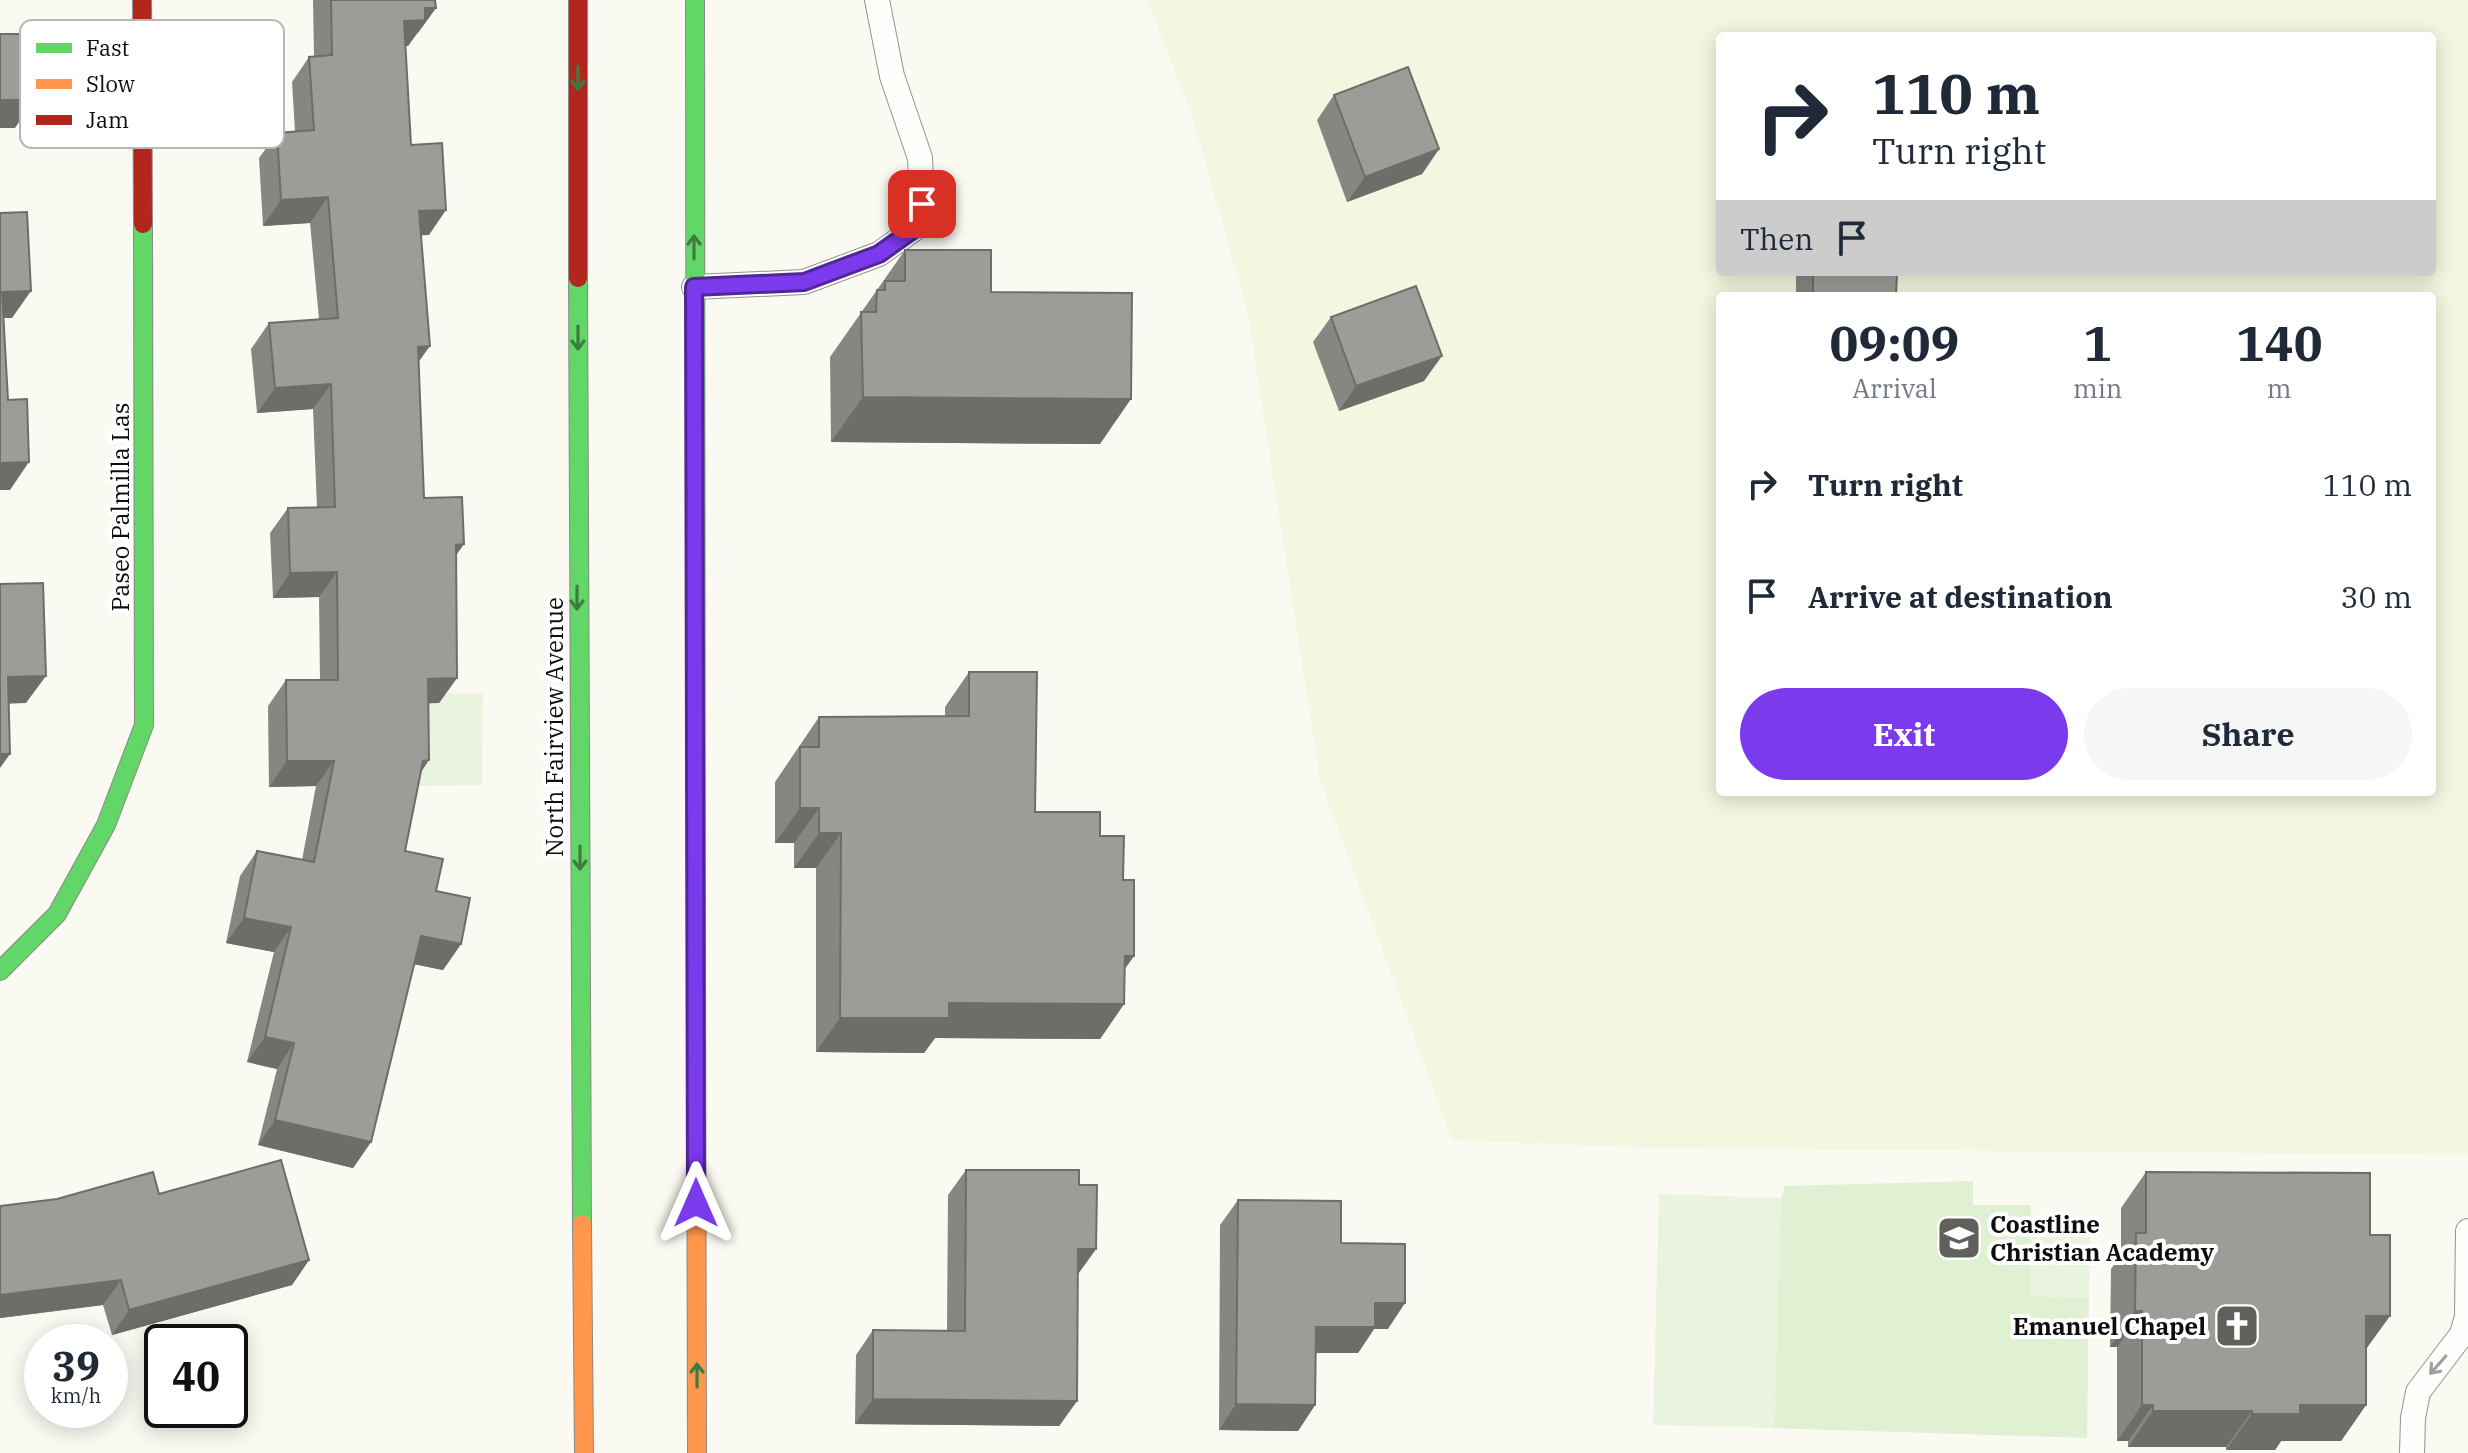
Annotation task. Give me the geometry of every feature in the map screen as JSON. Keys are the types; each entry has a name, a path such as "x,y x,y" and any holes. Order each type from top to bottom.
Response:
{"street":[{"name":"Paseo Palmilla Las","path":"142,0 142,20"},
{"name":"North Fairview Avenue","path":"578,0 577,576 584,1453"},
{"path":"695,0 697,1453"},
{"name":"Paseo Palmilla Las","path":"0,971 57,914 106,825 144,725 142,148"}],"lane":[{"path":"694,287 804,282 879,254 914,229 922,204 920,158 892,76 877,0"},
{"path":"2412,1453 2413,1418 2418,1392 2462,1334 2467,1317 2468,1231"}],"green space":[{"path":"1147,0 2468,0 2468,1155 1652,1148 1452,1140 1320,780 1248,315 1192,115"},
{"path":"439,693 483,694 482,785 412,786 411,704"},
{"path":"1973,1181 1973,1205 2031,1205 2030,1296 2089,1298 2087,1438 1774,1428 1781,1198 1785,1186"},
{"path":"1659,1194 1781,1198 1774,1428 1653,1425"},
{"path":"2031,1221 2091,1221 2089,1298 2030,1296"}],"building":[{"path":"331,0 435,0 436,8 425,8 425,20 404,21 411,145 442,143 446,210 419,211 430,346 418,347 424,498 462,497 464,544 456,545 457,678 428,679 429,760 423,761 405,851 443,859 436,891 470,898 461,944 421,936 371,1142 275,1120 294,1043 265,1037 291,927 244,918 257,851 314,862 334,761 287,761 286,680 338,680 337,572 290,573 288,508 335,507 331,384 275,388 269,323 338,318 328,197 281,200 278,148 284,148 284,132 314,130 309,57 332,55"},
{"path":"0,34 20,34 20,100 0,100"},
{"path":"1408,67 1439,149 1365,177 1334,95"},
{"path":"27,212 31,291 2,292 8,400 27,399 29,462 0,463 0,213"},
{"path":"905,250 991,250 991,292 1132,293 1131,399 863,397 861,312 876,312 877,290 885,290 885,281 905,281"},
{"path":"1813,276 1897,276 1896,292 1813,292"},
{"path":"1416,286 1442,356 1356,386 1331,317"},
{"path":"43,583 46,676 8,677 10,754 0,754 0,584"},
{"path":"969,672 1037,672 1035,812 1100,812 1100,836 1124,836 1123,880 1134,880 1134,956 1125,956 1124,1004 949,1003 949,1018 840,1018 841,833 819,833 819,808 800,808 800,747 819,747 819,717 969,716"},
{"path":"281,1160 309,1260 129,1310 121,1280 0,1295 0,1206 57,1199 153,1172 159,1194"},
{"path":"966,1170 1079,1170 1079,1185 1097,1185 1096,1249 1078,1249 1077,1401 873,1399 873,1330 965,1331"},
{"name":"Emanuel Chapel","path":"2146,1172 2370,1173 2370,1235 2390,1235 2390,1316 2366,1316 2366,1405 2300,1405 2300,1414 2252,1414 2252,1411 2153,1411 2153,1405 2142,1405 2142,1311 2135,1311 2136,1233 2146,1233"},
{"path":"1238,1200 1341,1201 1341,1243 1405,1244 1405,1303 1375,1303 1375,1327 1316,1327 1315,1405 1236,1404"}],"traffic: fast":[{"path":"695,0 696,981"},
{"path":"0,971 57,914 106,825 144,725 143,224"},
{"path":"578,278 582,1224"}],"traffic: slow":[{"path":"696,981 697,1453"},
{"path":"582,1224 584,1453"}],"traffic: jam":[{"path":"142,0 142,20"},
{"path":"578,0 578,278"},
{"path":"143,148 143,224"}],"place":[{"name":"Coastline Christian Academy","path":"1959,1238"},
{"name":"Emanuel Chapel","path":"2237,1326"}],"route":[{"path":"696,1203 694,287 804,282 879,254 914,229 922,204"}]}
